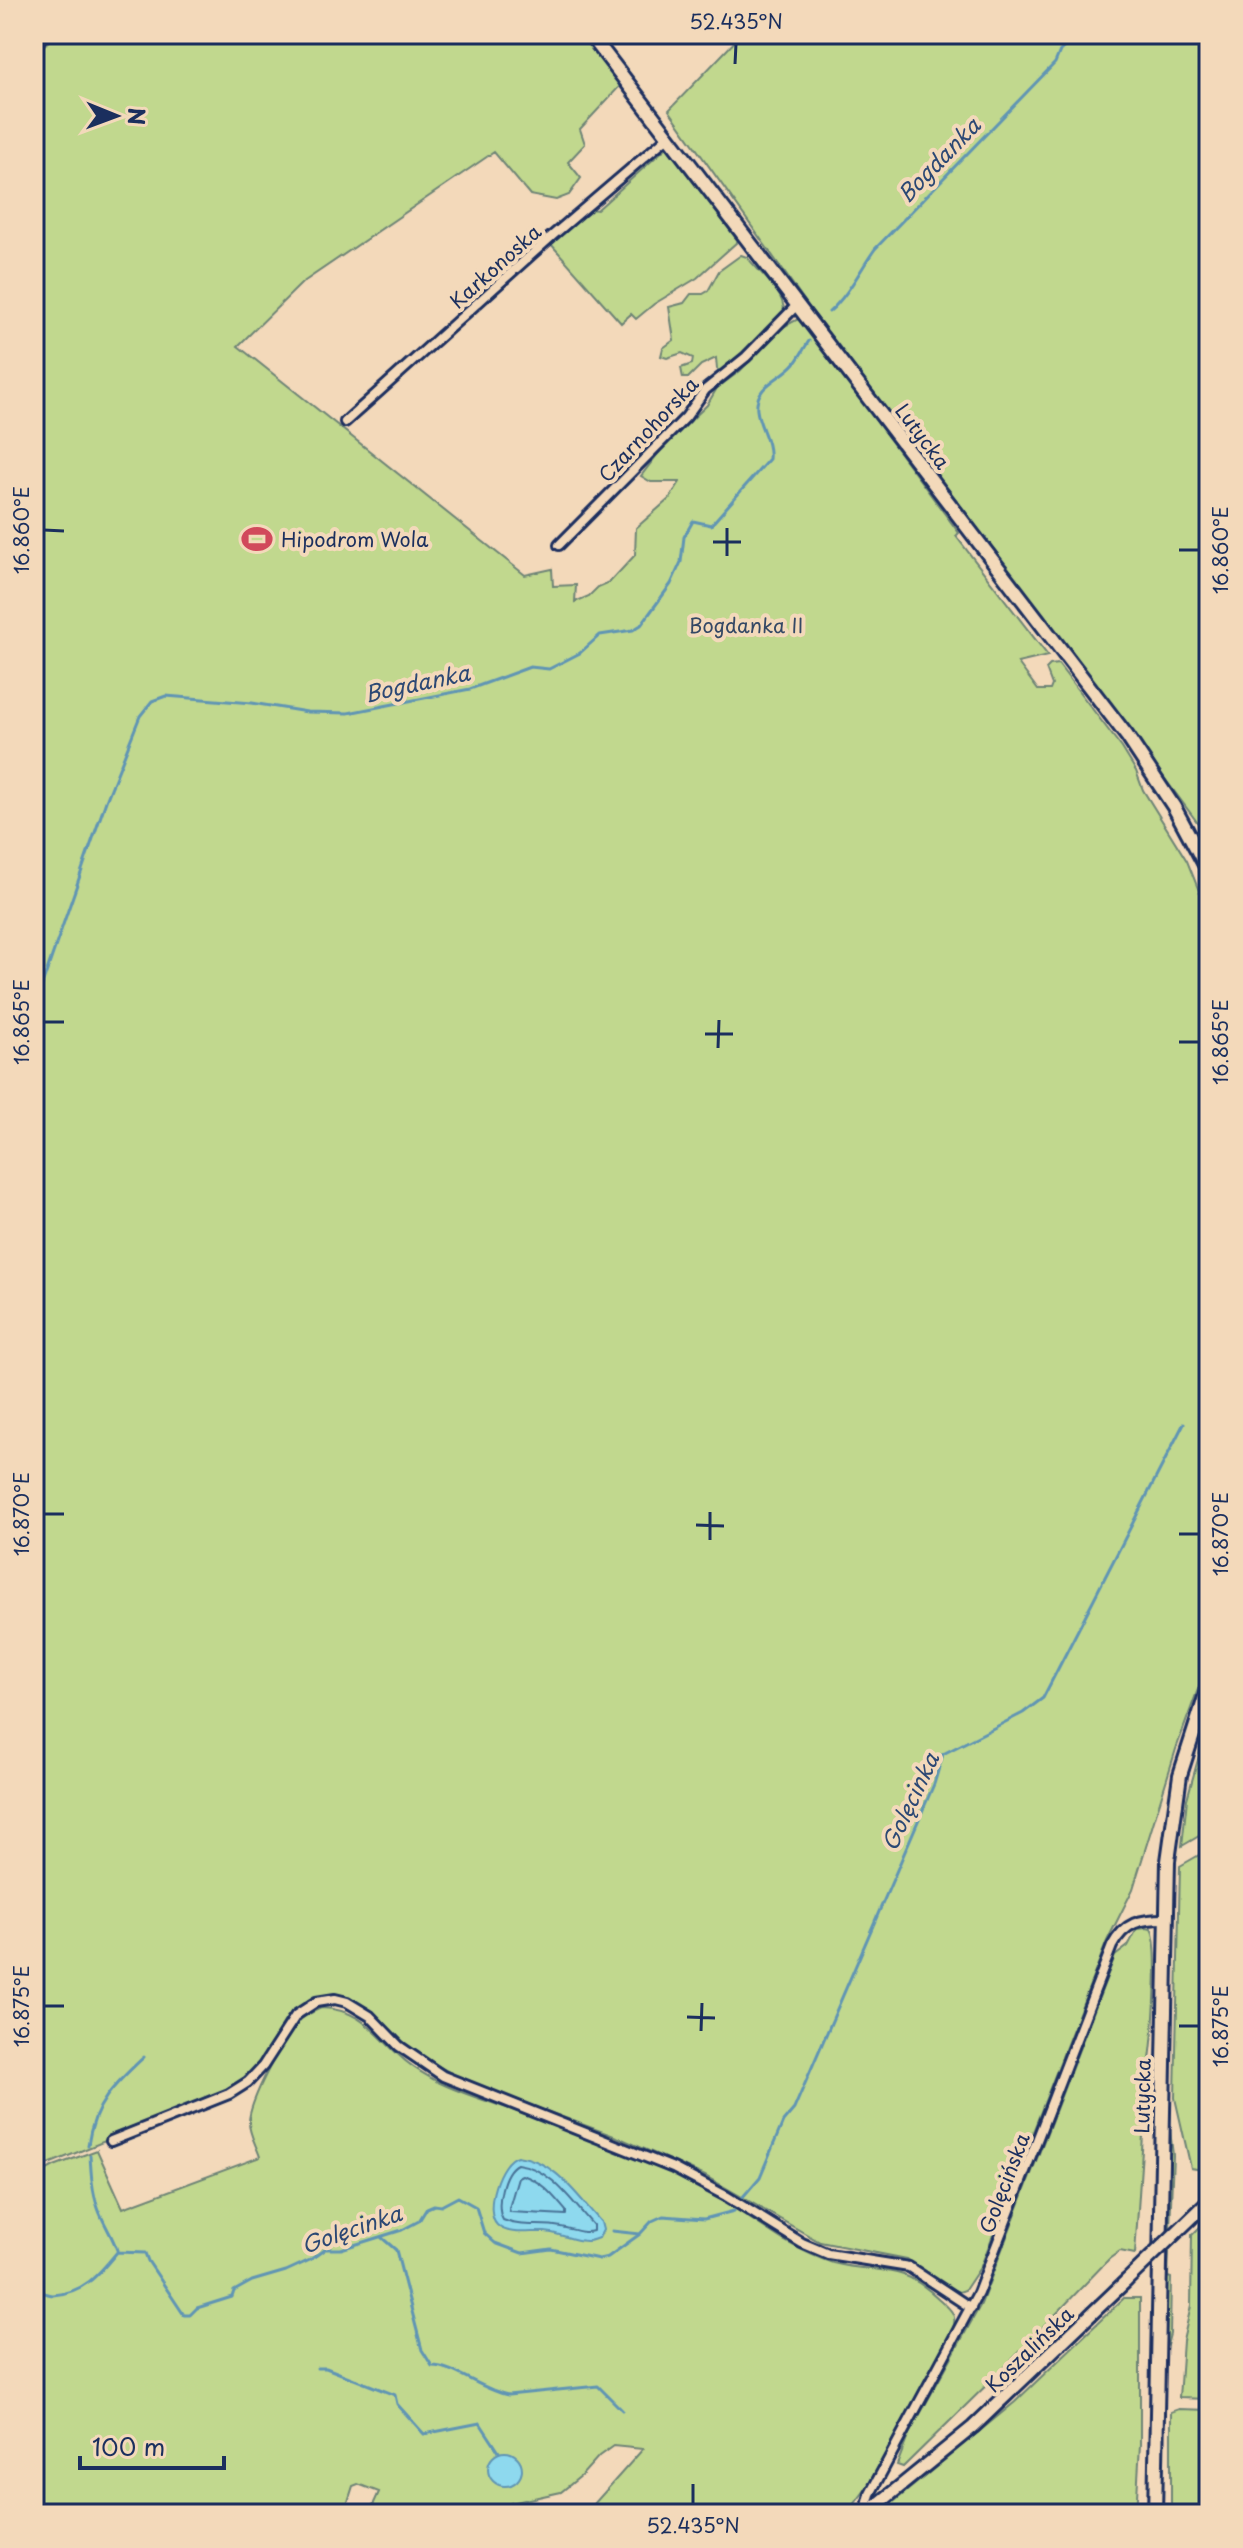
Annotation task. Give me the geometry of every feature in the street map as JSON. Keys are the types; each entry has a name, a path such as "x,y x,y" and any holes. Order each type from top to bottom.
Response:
{"main road":[{"name":"Lutycka","path":"590,34 1127,736 1167,797 1209,872"},
{"name":"Lutycka","path":"1155,2514 1169,1845 1176,1790 1185,1754 1209,1685"}],"street":[{"name":"Karkonoska","path":"345,422 552,236 669,136"},
{"name":"Czarnohorska","path":"559,545 686,417 705,390 746,357 797,305"},
{"name":"Golęcińska","path":"868,2512 868,2501 878,2481 971,2308 1112,1946 1120,1932 1131,1923 1166,1919"},
{"path":"111,2141 239,2088 263,2066 296,2015 316,2002 335,1999 355,2006 370,2016 411,2056 443,2076 673,2168 726,2196 802,2243 828,2254 909,2267 971,2308"},
{"name":"Koszalińska","path":"868,2512 973,2427 1209,2201"},
{"path":"878,2481 877,2496 882,2502"}],"green space":[{"name":"Bogdanka II","path":"56,34 585,34 620,86 580,129 585,144 568,162 581,178 569,195 556,200 530,195 494,152 302,283 238,346 525,575 552,569 553,586 576,585 575,602 610,582 635,555 636,528 669,499 680,482 651,482 641,476 664,446 707,405 717,388 740,371 781,328 800,318 959,533 956,536 1048,656 1018,663 1038,690 1050,690 1052,685 1046,669 1058,664 1122,748 1143,790 1187,861 1209,916 1209,1659 1176,1749 1133,1889 1107,1941 981,2266 965,2290 959,2292 951,2289 907,2259 820,2242 705,2176 622,2139 470,2083 407,2045 368,2008 347,1996 329,1994 310,1999 299,2007 287,2017 257,2067 228,2091 34,2170 34,55"},
{"path":"742,34 1209,34 1209,838 816,317 669,110"},
{"path":"667,147 738,241 697,278 654,304 636,319 631,314 621,323 550,243 591,209 597,210"},
{"path":"741,255 747,257 776,290 784,313 755,345 723,373 717,369 716,358 701,365 688,378 683,378 681,368 692,364 693,358 682,353 667,358 661,356 663,348 674,340 669,307 684,303 691,294 708,291 719,271"},
{"path":"1209,1720 1209,2171 1191,2168 1175,2098 1180,1866 1206,1851 1206,1832 1182,1846 1187,1799"},
{"path":"1137,1929 1151,1929 1154,1938 1155,2000 1135,2254 1120,2251 1109,2259 903,2467 897,2465 909,2434 981,2304 1115,1956 1128,1946"},
{"path":"321,2008 335,2009 357,2018 409,2064 436,2081 654,2165 730,2205 807,2253 833,2263 900,2274 925,2287 946,2305 953,2315 953,2328 868,2486 847,2514 585,2514 643,2449 613,2446 561,2492 511,2503 504,2507 505,2514 369,2514 379,2492 358,2484 353,2486 344,2514 34,2514 34,2177 97,2150 123,2208 260,2157 249,2125 255,2099 285,2040 299,2021"},
{"path":"1169,2122 1173,2155 1168,2277 1171,2278 1170,2334 1166,2349 1163,2337"},
{"path":"1209,2218 1209,2399 1179,2398 1183,2341 1191,2306 1192,2235"},
{"path":"1124,2298 1140,2298 1140,2444 1136,2514 879,2514 1015,2402"},
{"path":"1179,2409 1209,2410 1209,2514 1171,2514 1171,2412"}],"water":[{"path":"517,2156 543,2164 564,2181 601,2222 603,2230 599,2238 582,2241 550,2233 513,2232 497,2225 492,2209 495,2187 504,2166"},
{"path":"505,2452 517,2457 522,2469 517,2481 505,2486 493,2481 488,2469 493,2457"}],"waterway":[{"name":"Bogdanka","path":"829,312 875,249 1055,63 1060,51 1079,34"},
{"name":"Bogdanka","path":"34,1008 106,801 140,716 152,701 166,696 252,703 307,712 348,713 470,689 530,667 549,669 580,653 600,635 633,630 641,625 671,584 681,562 684,537 693,521 711,525 769,459 757,401 764,388 790,369 809,341"},
{"name":"Golęcinka","path":"742,2198 760,2177 783,2122 794,2109 934,1784 943,1754 1023,1713 1043,1698 1184,1423"},
{"path":"88,2145 95,2117 107,2095 144,2057"},
{"path":"90,2155 96,2202 117,2250"},
{"name":"Golęcinka","path":"34,2290 53,2295 74,2291 97,2275 117,2252 145,2253 184,2315 190,2315 197,2308 232,2297 234,2291 252,2281 286,2271 325,2249 341,2249 402,2230 419,2221 427,2208 441,2206 458,2197 476,2207 484,2233 495,2243 522,2253 551,2249 599,2259 608,2257 640,2234 652,2221 663,2216 704,2219 734,2211"},
{"path":"612,2231 640,2234"},
{"path":"381,2237 396,2250 422,2350 432,2366 450,2370 508,2395 598,2386 622,2410"},
{"path":"317,2368 326,2368 395,2395 397,2404 424,2434 480,2423 499,2452"}],"railway":[{"path":"34,50 51,34"}],"place":[{"name":"Hipodrom Wola","path":"257,539"}]}
